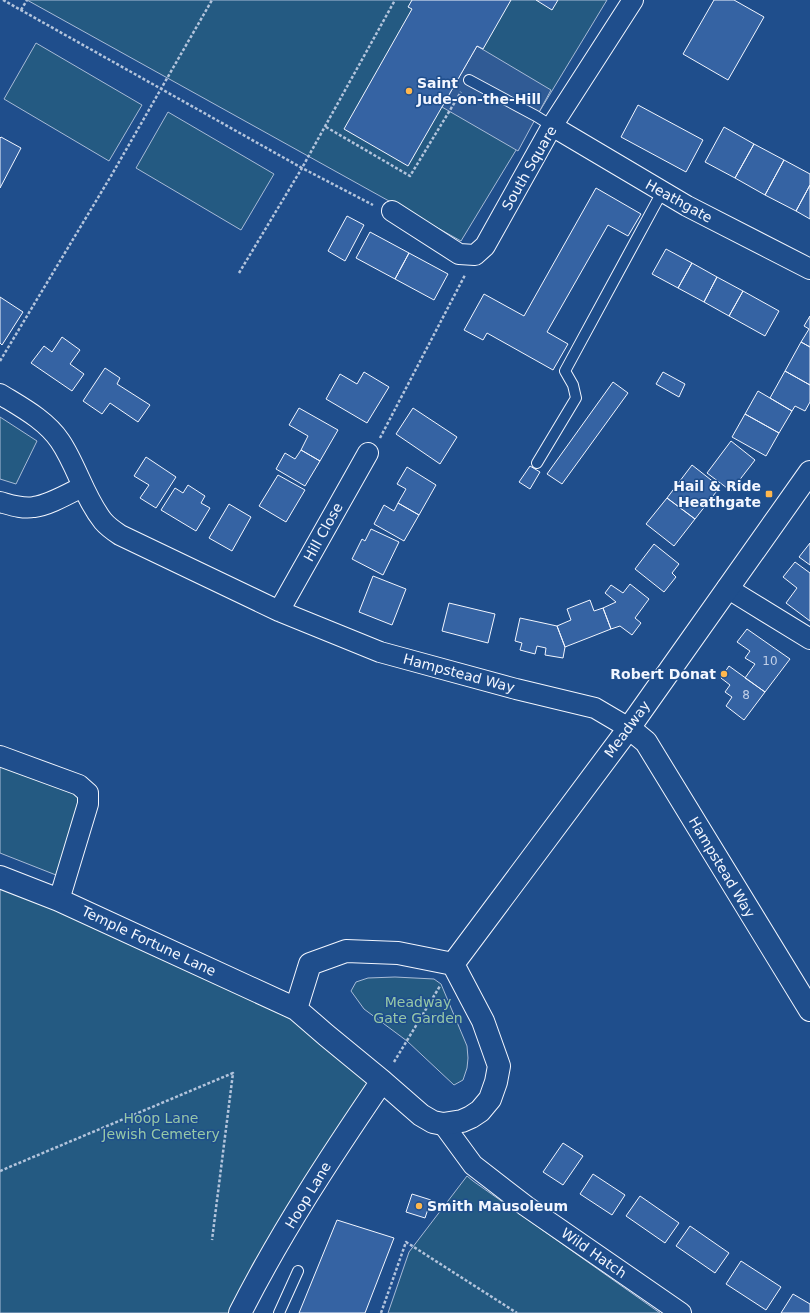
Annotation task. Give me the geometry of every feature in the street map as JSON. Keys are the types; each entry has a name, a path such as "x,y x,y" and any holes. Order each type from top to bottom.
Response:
{"street":[{"name":"South Square","path":"475,255 485,246 552,126 633,0"},
{"name":"Heathgate","path":"552,126 687,206 810,269"},
{"path":"392,211 459,254 475,255"},
{"name":"Hampstead Way","path":"0,394 38,418 59,440 71,460 82,487 93,508 104,523 120,535 279,611 380,652 516,689 595,708 629,728 646,742 810,1010"},
{"name":"Hill Close","path":"279,611 373,447"},
{"name":"Meadway","path":"453,964 629,728 810,472"},
{"path":"0,502 20,507 33,508 82,487"},
{"path":"727,588 810,639"},
{"path":"0,756 79,785 88,793 88,804 59,900"},
{"name":"Temple Fortune Lane","path":"0,877 59,900 296,1008 326,1035 382,1080 421,1115 433,1122 443,1124"},
{"path":"296,1008 310,964 346,951 398,953 453,964 483,1022 499,1066 496,1082 490,1099 480,1111 471,1118 443,1124"},
{"name":"Hoop Lane","path":"240,1313 254,1286 328,1160 382,1080"},
{"name":"Wild Hatch","path":"443,1124 472,1165 526,1206 681,1313"}],"lane":[{"path":"469,80 552,126"},
{"path":"537,463 576,398 573,385 565,371 662,192"},
{"path":"279,1313 298,1272"}],"path":[{"path":"3,0 302,168 381,209 392,211"},
{"path":"21,10 27,0"},
{"path":"0,361 111,176 212,0"},
{"path":"240,274 326,127 395,0"},
{"path":"326,127 410,176 469,80"},
{"path":"373,447 475,255"},
{"path":"404,1046 453,964"},
{"path":"0,1171 233,1073 212,1240"},
{"path":"380,1313 406,1242 517,1313"}],"green space":[{"path":"27,0 607,0 461,241"},
{"path":"36,43 142,105 109,161 4,99"},
{"path":"168,112 274,174 241,230 136,168"},
{"path":"0,417 37,441 16,484 0,479"},
{"path":"0,761 80,796 80,808 56,875 0,853"},
{"name":"Hoop Lane Jewish Cemetery","path":"0,883 296,1009 382,1081 240,1313 0,1313"},
{"name":"Meadway Gate Garden","path":"395,977 434,979 441,984 467,1046 467,1068 463,1080 454,1085 407,1041 364,1009 351,991 356,982 368,978"},
{"path":"467,1176 660,1313 388,1313 409,1252"}],"shaded area":[{"path":"477,46 551,90 518,151 442,107"}],"building":[{"name":"Saint Jude-on-the-Hill","path":"412,0 511,0 483,49 477,46 408,166 344,129 412,9 408,7"},
{"path":"536,0 558,0 552,10"},
{"path":"714,0 734,0 764,17 728,80 683,54"},
{"path":"638,105 703,140 686,172 621,137"},
{"path":"724,127 754,144 735,178 705,162"},
{"path":"1,137 21,148 0,188 0,138"},
{"path":"754,144 784,160 765,195 735,178"},
{"path":"784,160 810,174 810,185 796,211 765,195"},
{"path":"810,185 810,219 796,211"},
{"path":"596,188 641,214 628,236 608,225 547,332 568,344 553,370 487,333 483,340 464,330 484,294 524,316"},
{"path":"347,216 364,225 345,261 328,251"},
{"path":"370,232 409,253 395,279 356,258"},
{"path":"666,249 692,263 678,288 652,274"},
{"path":"409,253 448,274 434,300 395,279"},
{"path":"692,263 717,277 704,302 678,288"},
{"path":"717,277 743,291 729,316 704,302"},
{"path":"743,291 779,311 765,336 729,316"},
{"path":"0,297 23,312 2,345 0,343"},
{"path":"810,316 810,347 801,342 809,329 804,326"},
{"path":"62,337 80,350 70,364 84,374 72,391 31,363 44,346 52,352"},
{"path":"801,342 810,347 810,385 785,371"},
{"path":"105,368 120,378 117,384 150,405 138,422 110,403 102,414 83,401"},
{"path":"785,371 810,385 810,402 805,411 795,406 792,411 770,398"},
{"path":"364,372 389,387 367,423 326,399 340,374 357,384"},
{"path":"663,372 685,384 679,397 656,384"},
{"path":"613,382 628,393 562,484 547,474"},
{"path":"758,391 792,411 779,433 745,414"},
{"path":"299,408 338,430 320,461 301,450 308,436 289,425"},
{"path":"413,408 457,437 440,464 396,434"},
{"path":"745,414 779,433 766,456 732,437"},
{"path":"731,441 755,460 731,491 707,473"},
{"path":"301,450 320,461 305,486 276,469 285,453 295,459"},
{"path":"146,457 176,477 156,508 140,498 149,485 134,476"},
{"path":"692,465 720,487 695,519 667,498"},
{"path":"530,466 540,472 530,489 519,482"},
{"path":"407,467 436,485 419,515 398,503 406,489 397,484"},
{"path":"278,475 305,490 286,522 259,506"},
{"path":"188,485 205,496 201,503 210,508 196,531 161,510 175,488 183,493"},
{"path":"667,498 695,519 674,546 646,524"},
{"path":"398,503 419,515 404,541 374,524 384,505 394,511"},
{"path":"229,504 251,517 232,551 209,538"},
{"path":"371,529 399,542 383,575 352,559 362,539 365,541"},
{"path":"810,543 810,565 799,557"},
{"path":"654,544 679,564 672,573 676,577 664,592 635,569"},
{"path":"795,562 810,573 810,621 786,603 797,588 783,577"},
{"path":"373,576 406,589 392,625 359,612"},
{"path":"630,584 649,599 635,618 641,623 632,635 620,626 611,629 603,608 616,602 605,593 611,585 623,593"},
{"path":"590,600 594,611 603,608 611,629 565,647 557,626 571,620 567,609"},
{"path":"449,603 495,614 488,643 442,631"},
{"path":"520,618 557,626 565,647 563,658 545,655 546,648 537,646 535,654 520,650 522,643 515,641"},
{"path":"747,629 790,659 765,692 745,678 755,664 745,658 750,651 737,642"},
{"path":"729,666 765,692 744,720 726,706 732,697 725,692 730,685 721,678"},
{"path":"563,1143 583,1156 563,1185 543,1172"},
{"path":"593,1174 625,1195 612,1215 580,1194"},
{"name":"Smith Mausoleum","path":"412,1194 431,1200 425,1218 406,1212"},
{"path":"640,1196 679,1223 665,1243 626,1216"},
{"path":"337,1220 394,1238 365,1313 299,1313"},
{"path":"690,1226 729,1253 715,1273 676,1246"},
{"path":"741,1261 781,1287 766,1310 726,1284"},
{"path":"793,1294 810,1304 810,1313 781,1313"}],"place":[{"name":"Saint Jude-on-the-Hill","path":"409,91"},
{"name":"Hail & Ride Heathgate","path":"769,494"},
{"name":"Robert Donat","path":"724,674"},
{"name":"Smith Mausoleum","path":"419,1206"}]}
